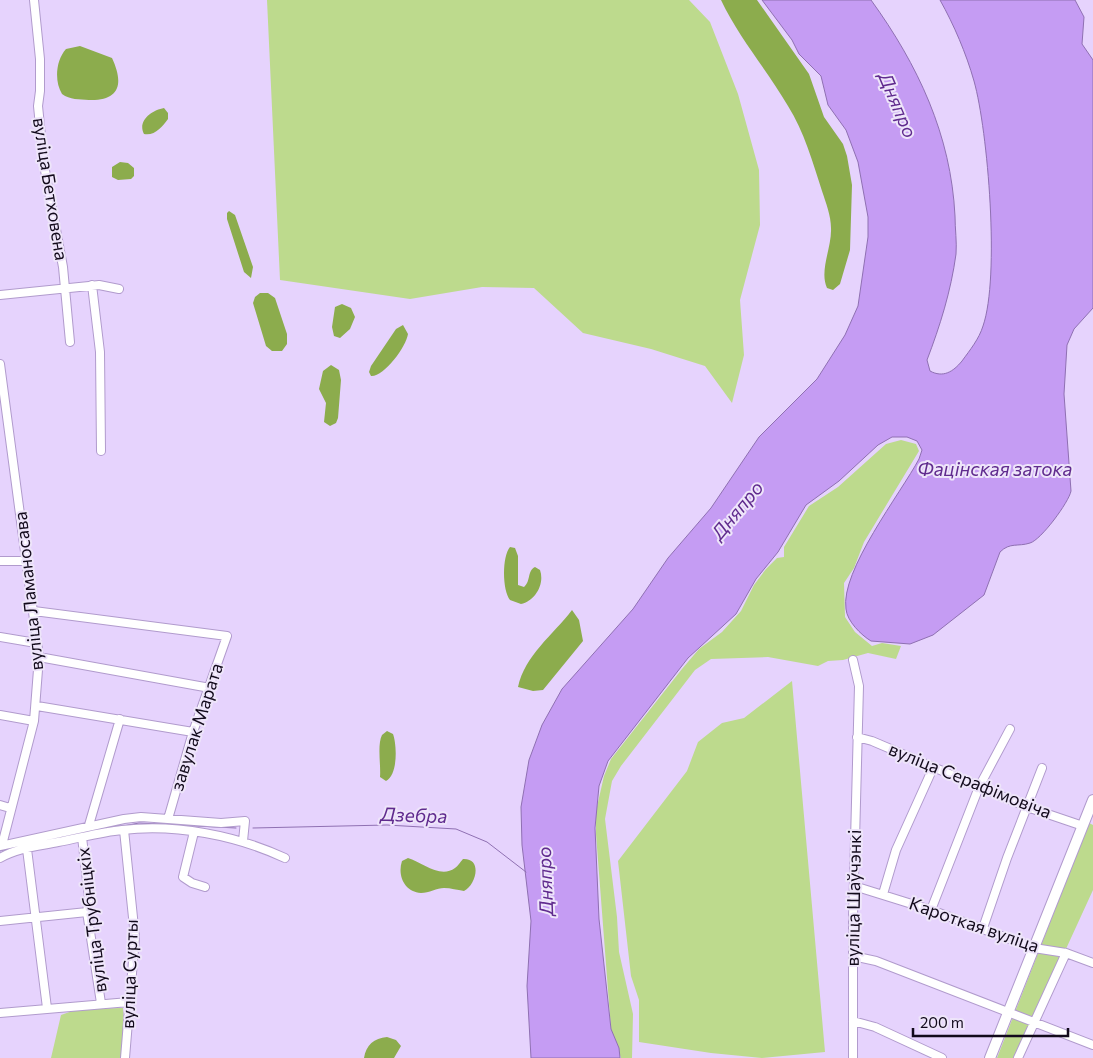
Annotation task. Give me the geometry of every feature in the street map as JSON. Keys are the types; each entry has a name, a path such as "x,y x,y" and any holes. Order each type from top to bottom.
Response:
{"main road":[{"path":"990,1058 1088,821 1093,800"}],"street":[{"name":"вуліца Бетховена","path":"34,0 40,59 38,106 44,165 65,289 70,342"},
{"path":"0,295 99,285 119,289"},
{"path":"92,286 100,352 103,431 101,451"},
{"name":"вуліца Ламаносава","path":"0,364 39,657 37,706 1,846"},
{"path":"0,561 27,561"},
{"name":"завулак Марата","path":"34,611 228,636 193,732 168,819"},
{"path":"0,637 36,644"},
{"path":"39,657 210,688"},
{"name":"вуліца Шаўчэнкі","path":"852,660 859,686 854,886 853,1058"},
{"path":"37,706 193,732"},
{"path":"0,715 34,720"},
{"path":"88,825 120,719"},
{"path":"931,910 979,787 1010,729"},
{"name":"вуліца Серафімовіча","path":"857,737 872,741 932,768 1027,806 1088,821"},
{"path":"883,894 896,850 932,768"},
{"path":"984,928 1042,768"},
{"path":"0,805 10,808"},
{"path":"1,846 88,825 141,817 221,823 245,821 243,841"},
{"path":"0,858 27,849 124,830 194,832 243,841 285,858"},
{"name":"вуліца Сурты","path":"124,830 135,937 124,1058"},
{"path":"194,832 183,877 192,883 205,887"},
{"name":"вуліца Трубніцкіх","path":"82,837 89,898 87,912 102,1003"},
{"path":"27,849 34,918 47,1008"},
{"name":"Кароткая вуліца","path":"854,886 984,928 1034,948 1066,952 1093,964"},
{"path":"0,921 87,912"},
{"path":"1018,1058 1066,952"},
{"path":"853,956 876,961 1093,1044"},
{"path":"0,1014 47,1008 130,1002"},
{"path":"853,1021 875,1027 942,1058"}],"green space":[{"path":"267,0 689,0 710,22 738,94 759,170 760,225 740,300 744,355 732,403 705,366 651,349 583,333 534,288 482,287 410,299 280,280"},
{"path":"721,0 757,0 809,74 824,117 843,144 852,185 850,250 840,284 833,290 827,288 824,274 831,235 830,219 808,147 794,116 736,28"},
{"path":"80,46 112,58 116,67 118,83 117,89 107,98 99,100 78,99 62,94 59,89 57,71 60,59 66,49"},
{"path":"164,108 168,113 166,122 152,134 144,134 142,125 147,117 155,111"},
{"path":"120,162 128,163 134,168 134,176 131,179 118,180 112,177 112,167"},
{"path":"229,211 235,215 253,267 251,278 244,272 227,219"},
{"path":"260,293 268,293 275,298 287,334 287,344 282,351 272,351 266,346 253,303 255,297"},
{"path":"342,304 351,308 355,317 350,329 340,338 334,336 332,327 335,307"},
{"path":"403,325 408,334 399,353 382,372 371,376 369,372 371,366 396,329"},
{"path":"331,365 339,370 341,380 338,418 336,423 330,426 324,422 326,403 319,389 323,371"},
{"path":"901,440 916,444 919,451 864,542 854,568 844,583 845,617 855,632 872,646 882,643 901,646 896,659 868,653 843,660 828,661 818,666 768,657 711,659 695,670 621,766 612,781 605,819 617,917 619,952 633,1014 632,1058 621,1058 611,1029 596,834 596,811 604,776 611,759 699,649 722,632 741,611 754,585 766,569 777,558 784,557 784,547 809,506 838,487 886,444"},
{"path":"510,547 515,548 518,556 518,585 524,587 526,585 531,571 535,567 540,570 541,575 538,591 531,599 521,604 510,600 504,581 504,565 507,551"},
{"path":"572,610 579,620 583,641 543,690 533,691 518,687 533,655"},
{"path":"792,681 825,1052 762,1058 711,1053 639,1042 639,1000 631,976 618,861 687,771 698,742 722,723 744,718"},
{"path":"387,731 393,734 396,759 393,773 386,781 380,777 379,750 382,735"},
{"path":"1089,823 1093,825 1093,890 1016,1058 997,1058"},
{"path":"408,858 431,869 443,872 455,868 463,859 469,860 473,863 476,872 472,883 464,891 444,888 424,893 415,892 407,886 402,877 402,861"},
{"path":"123,1008 127,1058 51,1058 61,1015 78,1009"},
{"path":"387,1037 396,1040 401,1046 394,1058 364,1058 371,1043"}],"water":[{"path":"762,0 871,0 888,25 917,76 939,129 947,157 955,216 956,249 954,268 944,308 927,360 930,371 943,374 948,373 959,365 974,344 983,326 991,274 991,240 984,133 979,104 974,81 963,50 955,29 940,0 1075,0 1084,17 1082,44 1093,60 1093,308 1074,329 1067,345 1064,394 1071,491 1054,520 1041,535 1030,543 1007,547 1000,552 984,595 933,635 910,644 871,641 855,627 846,609 847,593 852,574 874,532 919,459 922,450 917,441 907,437 892,437 878,445 839,481 806,505 778,552 756,579 736,614 688,658 608,761 599,786 595,828 599,919 611,1029 619,1048 620,1058 531,1058 527,986 531,921 522,845 521,807 529,760 542,725 562,689 633,609 668,558 711,508 759,437 817,379 845,335 858,306 868,237 868,217 858,162 846,130 828,105 821,76 799,54 792,40"}],"waterway":[{"name":"Дзебра","path":"35,843 139,823 236,828"},
{"name":"Дзебра","path":"253,828 387,825 456,829 487,842 526,872"},
{"name":"Дзебра","path":"0,851 28,844"}],"water label":[{"name":"Дняпро","path":"898,105"},
{"name":"Фацінская затока","path":"995,469"},
{"name":"Дняпро","path":"737,510"},
{"name":"Дняпро","path":"545,881"}]}
